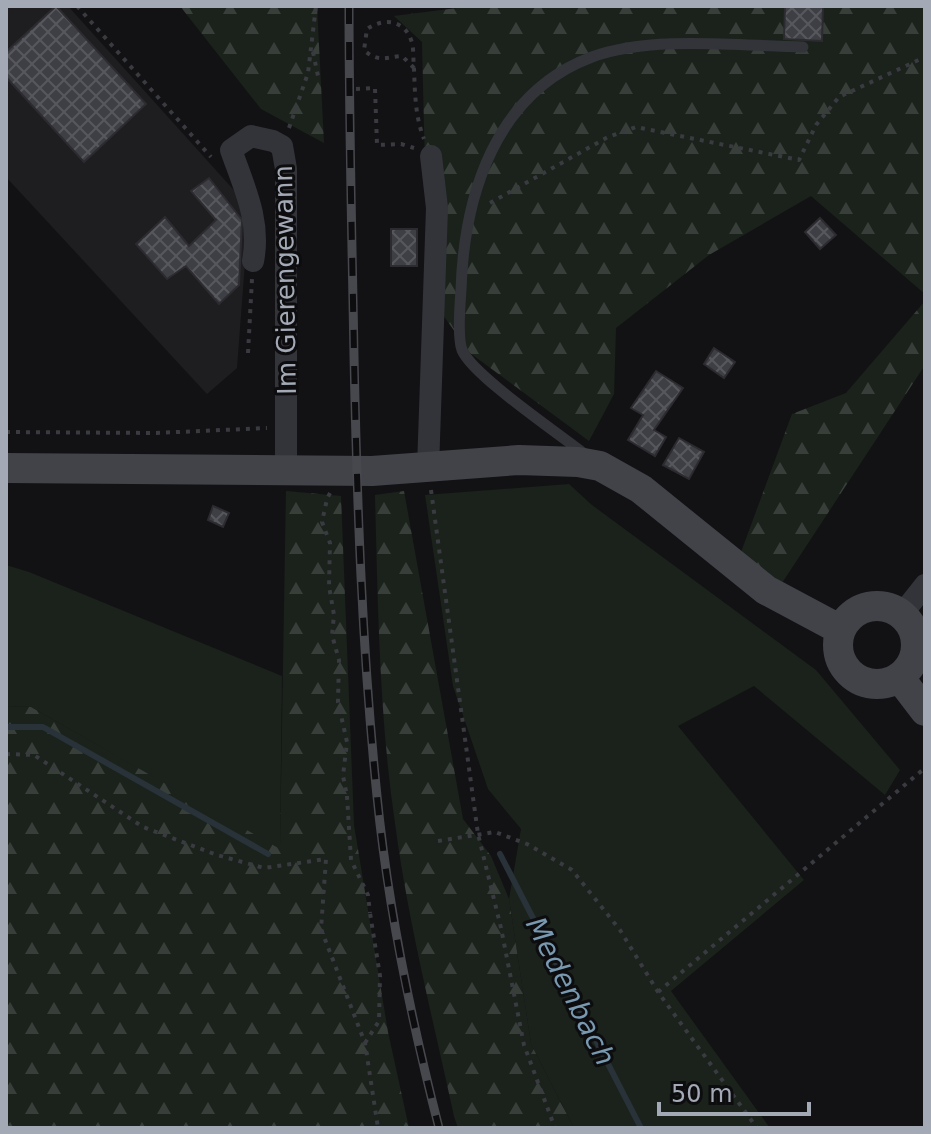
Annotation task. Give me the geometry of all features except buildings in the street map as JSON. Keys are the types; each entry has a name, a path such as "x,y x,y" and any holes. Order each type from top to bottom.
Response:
{"main road":[{"path":"6,468 352,472 519,460 600,466 641,489 766,590 841,630"},
{"path":"880,605 902,614 915,635 916,647 908,669 899,677 880,684 853,675 846,668 839,649 841,630 847,619 868,607 880,605"},
{"path":"899,677 925,711"}],"street":[{"name":"Im Gierengewann","path":"253,261 255,220 225,158 251,136 282,146 286,169 286,472"},
{"path":"428,468 437,208 431,156"},
{"path":"902,614 925,585"}],"lane":[{"path":"600,466 481,374 462,350 462,257 479,179 507,123 531,93 592,57 630,48 694,44 803,47"}],"path":[{"path":"77,6 225,158"},
{"path":"282,146 305,82 316,6"},
{"path":"414,68 402,56 387,60 372,58 364,50 367,29 378,21 391,21 403,29 412,41 414,68 417,121 431,156"},
{"path":"312,48 319,81"},
{"path":"469,214 608,137 636,127 799,160 816,125 839,97 925,57"},
{"path":"356,89 375,88 377,145 401,144 431,156"},
{"path":"248,353 253,261"},
{"path":"6,432 156,433 286,427"},
{"path":"428,468 478,834 501,928 524,1045 555,1128"},
{"path":"352,472 327,499 322,522 330,543 329,586 334,615 332,635 339,660 338,702 347,742 343,776 351,860 368,895 380,976 379,1021 365,1043"},
{"path":"6,754 34,755 143,827 217,855 264,868 326,859 321,929 365,1043 378,1128"},
{"path":"658,992 925,768"},
{"path":"438,841 495,832 527,844 572,870 620,930 658,992 757,1128"}],"shaded area":[{"path":"6,6 68,6 240,197 248,223 237,368 207,394 6,177"}],"green space":[{"path":"180,6 317,6 324,143 261,109"},
{"path":"473,6 925,6 925,294 811,196 709,255 616,328 614,394 589,441 470,353 428,294 422,42 394,16"},
{"path":"925,301 925,365 782,583 740,555 792,414 846,393"},
{"path":"569,484 592,505 816,670 900,770 885,795 754,686 678,726 804,880 671,991 770,1128 574,1128 531,1044 509,899 521,829 488,789 453,686 425,495"},
{"path":"286,491 341,496 354,825 388,1032 409,1128 6,1128 6,706 31,707 280,849"},
{"path":"404,491 463,819 491,856 509,899 531,1044 574,1128 458,1128 454,1116 407,897 386,741 375,495"},
{"path":"6,565 282,676 280,850 31,707 6,706"}],"waterway":[{"name":"Medenbach","path":"6,727 43,727 268,854"},
{"name":"Medenbach","path":"500,854 641,1128"}],"railway":[{"path":"349,6 357,466 372,741 394,922 439,1128"}]}
